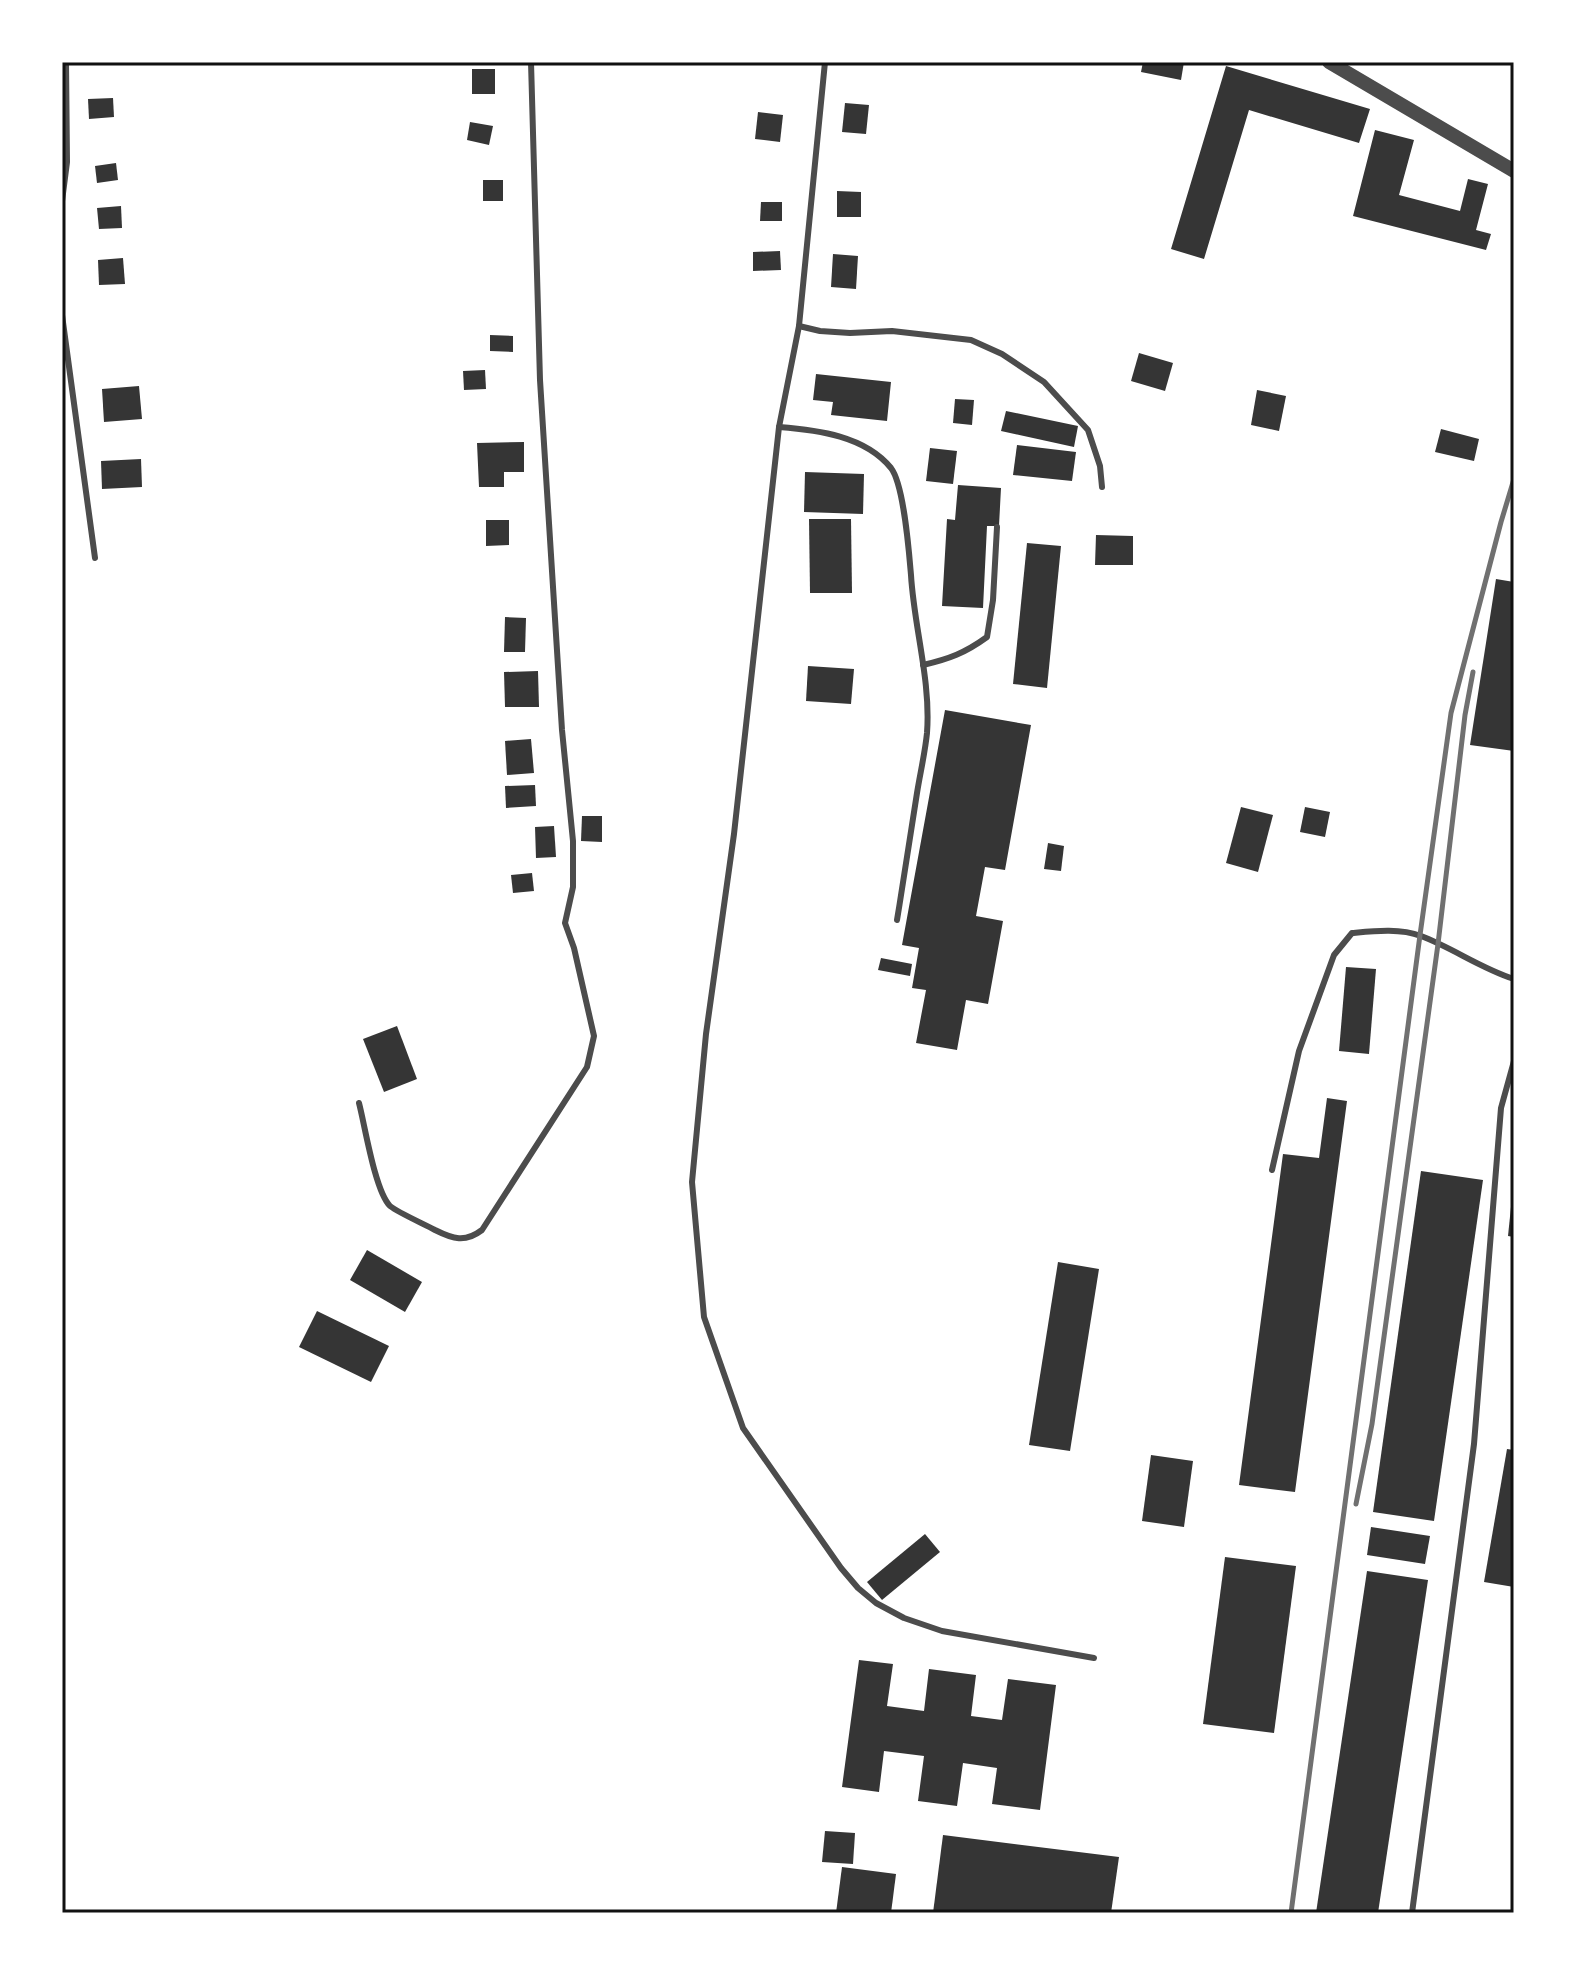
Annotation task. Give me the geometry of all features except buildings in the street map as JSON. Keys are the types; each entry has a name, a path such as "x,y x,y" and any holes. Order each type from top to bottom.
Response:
{"street":[{"path":"1329,62 1514,171"}],"lane":[{"path":"62,201 67,162 66,62"},
{"path":"359,1103 380,1188 390,1206 439,1232 460,1240 472,1238 482,1230 587,1067 594,1036 574,948 565,923 573,887 573,841 562,730 540,380 531,62"},
{"path":"825,62 799,326 779,427 734,834 706,1034 692,1182 704,1317 743,1428 858,1588 876,1603 904,1618 942,1631 1094,1658"},
{"path":"62,315 95,558"},
{"path":"799,326 820,331 892,331 971,340 1002,354 1044,382 1088,430 1100,466 1102,487"},
{"path":"779,427 813,430 844,438 872,451 897,477 923,665 927,732 897,920"},
{"path":"923,665 968,651 987,637 993,600 997,527"},
{"path":"1272,1170 1299,1051 1334,955 1352,933 1379,930 1420,935 1493,972 1514,979"},
{"path":"1412,1913 1474,1444 1501,1108 1514,1061"}],"railway":[{"path":"1291,1913 1451,713 1514,479"},
{"path":"1356,1504 1372,1424 1473,672"}]}
